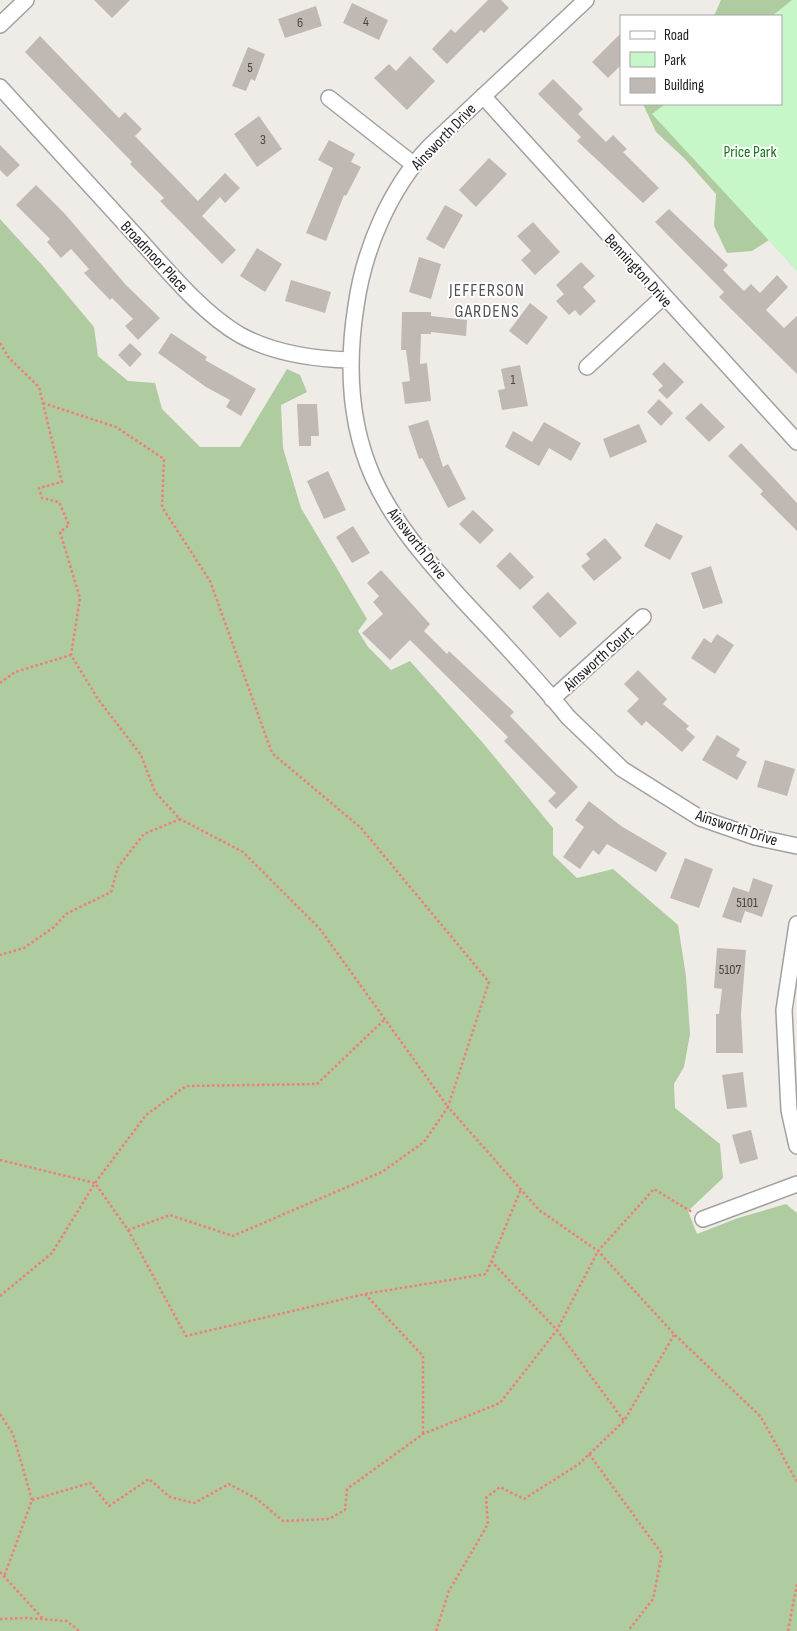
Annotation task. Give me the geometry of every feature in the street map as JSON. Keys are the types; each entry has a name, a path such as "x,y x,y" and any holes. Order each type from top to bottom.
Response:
{"street":[{"path":"0,25 26,0"},
{"name":"Ainsworth Drive","path":"586,0 413,164 397,192 370,248 359,285 350,360 359,434 373,476 393,515 420,551 568,717 597,746 622,769 700,818 755,837 797,846"},
{"name":"Broadmoor Place","path":"0,87 159,261 219,321 240,335 269,348 319,359 350,360"},
{"name":"Bennington Drive","path":"483,96 663,297 797,442"},
{"path":"329,98 413,164"},
{"path":"587,367 663,297"},
{"name":"Ainsworth Court","path":"552,699 643,617"},
{"path":"797,924 784,1010 791,1033 789,1110 797,1146"},
{"path":"703,1219 797,1184"}],"path":[{"path":"0,344 9,358 39,387 62,482 39,488 42,498 59,502 69,525 60,532 80,598 71,655 98,699 141,755 155,792 180,819 243,852 320,929 448,1107 539,1210 598,1251 674,1334 761,1417 797,1482"},
{"path":"43,403 116,427 164,458 162,507 210,581 272,753 361,828 489,982 448,1107 424,1142 382,1172 234,1236 170,1214 128,1230"},
{"path":"0,683 15,672 71,655"},
{"path":"0,955 24,948 54,927 66,914 112,892 118,867 144,834 180,819"},
{"path":"0,1296 52,1253 95,1183 146,1115 186,1086 317,1084 385,1019"},
{"path":"0,1160 95,1183 128,1230 186,1336 365,1294 486,1274 521,1189"},
{"path":"32,1500 90,1483 109,1506 149,1480 170,1497 194,1503 229,1484 256,1499 283,1521 329,1519 345,1510 347,1489 423,1434 500,1403 557,1330 598,1251 654,1189 703,1219"},
{"path":"491,1260 557,1330 624,1421"},
{"path":"365,1294 423,1356 423,1434"},
{"path":"436,1631 449,1591 488,1524 486,1498 500,1487 524,1499 579,1464 624,1421 674,1334"},
{"path":"0,1414 13,1434 32,1500 4,1577"},
{"path":"589,1454 662,1554 653,1600 628,1631"},
{"path":"0,1572 43,1619"},
{"path":"788,1631 797,1584"},
{"path":"0,1619 67,1621 79,1631"}],"green space":[{"name":"Price Park","path":"721,0 797,0 797,271 769,240 752,251 727,253 714,226 716,194 685,159 656,132 643,105 782,105 782,15 714,15"},
{"name":"Price Park","path":"792,0 797,0 797,271 652,114 664,105 782,105 782,15 773,15"},
{"path":"0,219 94,327 98,356 128,381 155,383 162,409 200,447 240,447 287,369 300,375 307,392 281,405 283,448 301,508 367,619 358,631 368,647 391,670 410,661 483,743 553,828 553,855 577,878 613,869 678,925 686,976 690,1034 684,1067 674,1084 675,1108 720,1144 723,1178 688,1211 697,1234 738,1218 786,1204 797,1213 797,1631 0,1631"}],"building":[{"path":"94,0 130,0 112,18"},
{"path":"488,0 501,0 509,8 484,33 481,30 447,64 432,49 451,29 455,33"},
{"path":"352,3 388,20 379,40 343,23"},
{"path":"316,6 322,26 285,38 278,19"},
{"path":"620,34 620,66 608,78 592,62"},
{"path":"40,36 119,118 125,112 142,129 135,136 198,201 225,173 240,188 225,203 220,197 202,216 236,250 222,264 160,201 164,198 130,164 132,162 25,52"},
{"path":"248,47 265,54 255,81 251,79 246,91 232,86"},
{"path":"410,56 435,81 407,110 374,78 389,64 396,71"},
{"path":"553,79 583,109 578,114 606,142 613,135 627,149 623,152 659,188 643,203 577,141 581,137 538,94"},
{"path":"259,116 282,149 257,167 234,134"},
{"path":"329,140 355,154 351,162 361,167 346,196 344,195 326,241 306,233 333,168 318,160"},
{"path":"0,145 20,165 7,177 0,170"},
{"path":"489,158 507,174 476,207 459,190"},
{"path":"36,185 65,214 126,285 160,318 138,340 125,326 133,319 112,298 110,300 84,273 89,269 71,249 61,258 47,242 50,239 16,205"},
{"path":"445,205 463,215 444,249 426,239"},
{"path":"669,209 728,265 723,270 744,291 751,284 760,293 777,275 788,287 766,310 784,328 797,316 797,374 719,297 724,292 655,222"},
{"path":"533,222 560,252 535,275 521,260 531,251 517,236"},
{"path":"257,248 282,264 265,292 240,276"},
{"path":"419,257 441,264 431,299 409,292"},
{"path":"581,262 595,276 583,287 596,301 580,316 575,310 569,315 556,301 564,294 556,285"},
{"path":"291,280 331,292 325,313 285,301"},
{"path":"530,303 548,317 527,345 509,331"},
{"path":"402,312 431,312 431,316 467,320 466,336 431,332 431,334 421,334 420,364 427,363 431,401 405,404 402,382 410,381 406,350 401,350"},
{"path":"171,333 207,357 205,360 256,389 241,416 226,407 230,400 206,387 158,353"},
{"path":"130,343 142,354 130,367 118,355"},
{"path":"664,362 684,382 667,399 658,390 663,386 652,374"},
{"path":"520,365 528,406 502,410 498,390 505,389 501,369"},
{"path":"659,399 673,413 661,426 647,412"},
{"path":"701,403 725,427 709,442 685,418"},
{"path":"297,404 317,404 319,436 311,436 311,446 299,446"},
{"path":"428,420 443,467 448,464 466,499 448,508 422,458 419,459 408,426"},
{"path":"544,422 581,443 571,461 549,448 539,466 505,447 513,431 532,442"},
{"path":"639,424 647,442 610,458 603,439"},
{"path":"741,443 797,503 797,531 760,494 763,491 728,456"},
{"path":"328,471 346,510 324,519 307,481"},
{"path":"473,510 494,530 480,544 459,524"},
{"path":"656,523 683,536 670,560 644,546"},
{"path":"353,526 370,553 352,563 336,537"},
{"path":"605,538 622,558 594,581 581,566 590,559 586,554"},
{"path":"510,552 534,577 520,590 496,566"},
{"path":"711,566 723,603 703,609 691,573"},
{"path":"381,570 430,624 424,631 447,654 449,651 514,712 510,716 578,787 556,809 548,801 556,793 504,741 508,737 410,640 390,660 362,633 383,614 373,602 379,596 367,583"},
{"path":"548,592 577,623 560,638 532,607"},
{"path":"717,634 734,645 715,674 691,658 704,638 711,643"},
{"path":"638,670 667,699 663,704 689,726 686,729 695,737 682,752 646,721 642,726 627,711 639,699 624,684"},
{"path":"717,735 740,749 736,756 747,762 737,780 702,760"},
{"path":"765,760 795,769 787,796 757,787"},
{"path":"589,801 621,826 667,853 656,872 607,844 599,855 593,850 580,869 563,857 584,827 575,820"},
{"path":"685,858 713,869 699,908 670,898"},
{"path":"753,878 773,885 762,917 745,911 741,923 722,917 733,887 749,892"},
{"path":"717,948 746,950 741,1014 743,1053 716,1053 716,1014 719,1014 722,989 714,988"},
{"path":"743,1072 747,1107 727,1109 722,1075"},
{"path":"751,1130 758,1159 740,1164 732,1135"}],"district":[{"name":"JEFFERSON GARDENS","path":"487,300"}]}
